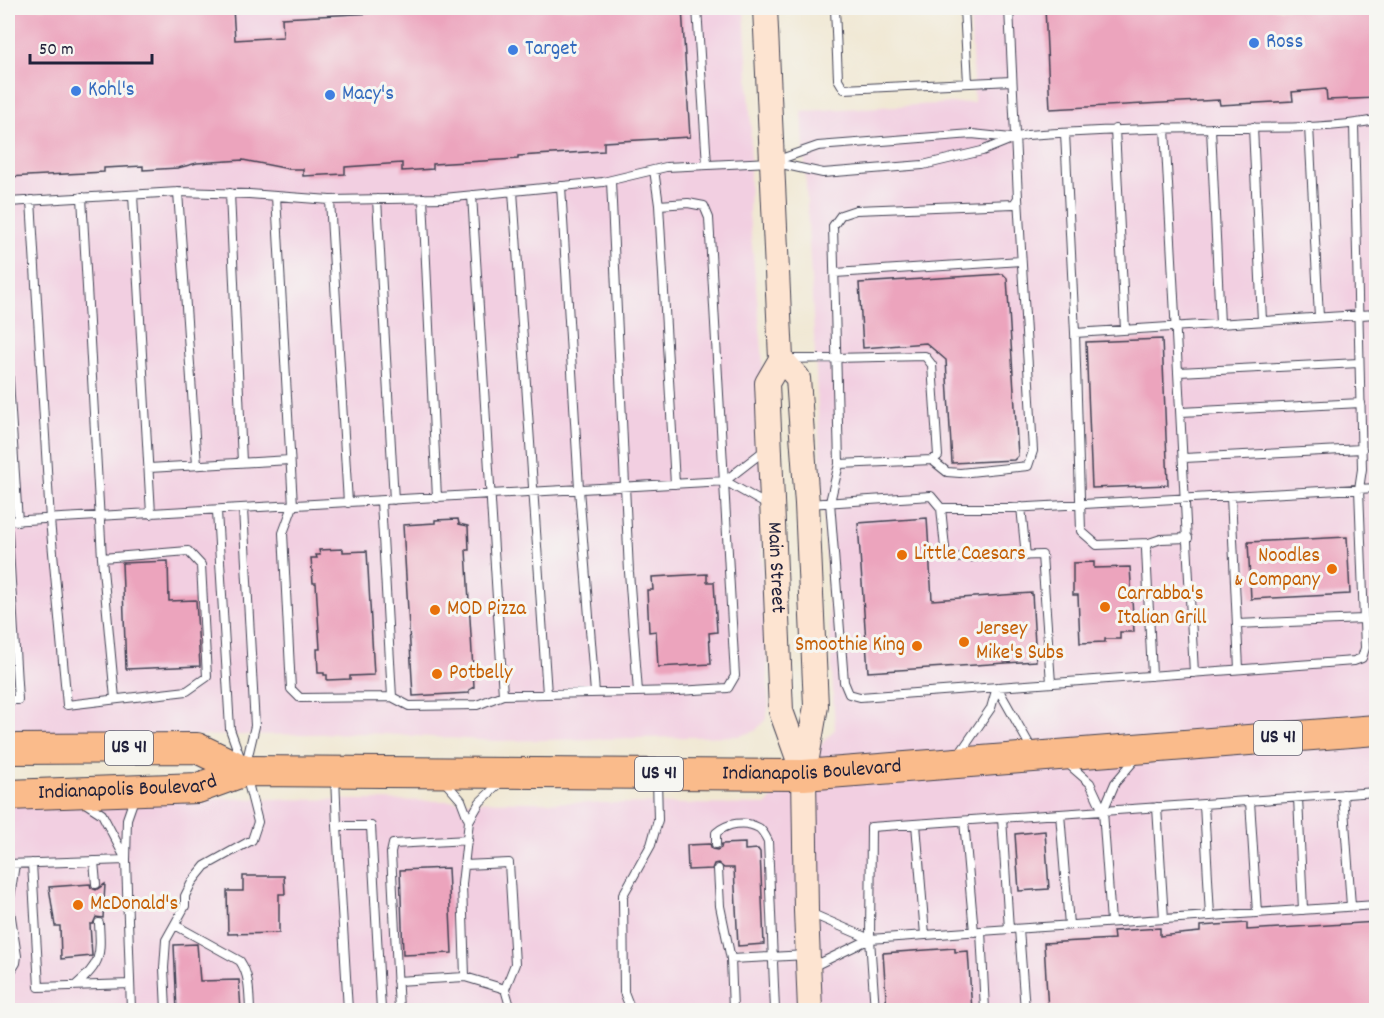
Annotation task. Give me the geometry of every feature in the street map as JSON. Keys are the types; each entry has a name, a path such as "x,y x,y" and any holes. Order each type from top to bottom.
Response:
{"highway":[{"name":"Indianapolis Boulevard","path":"8,795 198,788 245,771 804,775 1377,730"},
{"name":"Indianapolis Boulevard","path":"8,749 197,748 245,771"}],"street":[{"path":"765,8 781,359"},
{"name":"Main Street","path":"804,775 782,711 767,383 781,359 798,378 819,503 816,706 804,775 810,1011"}],"lane":[{"path":"697,8 706,165"},
{"path":"835,8 838,79 844,89 1012,81"},
{"path":"964,8 968,83"},
{"path":"932,460 947,472 960,473 1029,466 1033,451 1014,138 1009,8"},
{"path":"8,202 178,192 330,200 423,198 611,180 666,167 772,162 823,173 923,165 982,151 1027,135 1115,129 1310,126 1354,124 1377,120"},
{"path":"1018,198 1014,204 856,210 841,215 833,226 839,464 819,503 844,682 849,694 860,697 1354,661 1362,658 1365,648 1359,489 1362,449 1354,124"},
{"path":"1310,126 1319,317"},
{"path":"1253,127 1262,321"},
{"path":"1165,128 1194,673"},
{"path":"1211,128 1220,324"},
{"path":"1115,129 1125,330"},
{"path":"1065,132 1075,333 1081,531 1097,545 1149,543 1161,539 1188,538"},
{"path":"772,162 818,146 972,134 1014,138"},
{"path":"654,170 659,205 675,484"},
{"path":"611,180 629,572 638,692"},
{"path":"561,186 579,489 595,693"},
{"path":"513,191 547,694"},
{"path":"178,192 197,465"},
{"path":"230,193 242,462"},
{"path":"134,195 151,514"},
{"path":"472,195 503,695"},
{"path":"276,196 293,506 283,533 291,689 300,698 392,697 409,706 477,705 503,695 728,688 735,676 709,218 704,206 688,203 659,205"},
{"path":"82,197 102,558 115,699"},
{"path":"423,198 437,498"},
{"path":"377,199 394,500"},
{"path":"32,200 50,520 67,705 187,691 207,677 201,565 188,551 102,558"},
{"path":"330,200 348,503"},
{"path":"835,273 1021,261"},
{"path":"1075,333 1377,314"},
{"path":"781,359 925,356 932,365 938,456 932,460 839,464"},
{"path":"1179,372 1359,363"},
{"path":"8,365 18,522"},
{"path":"1181,412 1360,403"},
{"path":"725,481 769,447"},
{"path":"1184,458 1362,449"},
{"path":"148,468 290,459"},
{"path":"8,521 725,481 772,507"},
{"path":"941,508 1022,507 1377,488"},
{"path":"819,503 931,496 941,508 946,558 1042,555 1051,683"},
{"path":"1231,496 1239,669"},
{"path":"381,501 392,697"},
{"path":"1022,507 1026,556"},
{"path":"243,509 255,726 245,771"},
{"path":"166,1011 164,968 166,940 184,906 185,896 192,882 206,866 252,840 258,822 245,771 230,729 217,511"},
{"path":"8,532 18,700 8,700"},
{"path":"1149,543 1146,549 1152,676"},
{"path":"1237,624 1364,620"},
{"path":"997,687 1047,756 1090,783 1103,811 1111,922"},
{"path":"952,763 991,708 997,687"},
{"path":"1103,811 1115,783 1144,749"},
{"path":"335,772 348,1011"},
{"path":"434,773 449,785 461,800 469,821 462,884 465,977"},
{"path":"469,821 480,802 493,788 513,773"},
{"path":"631,1011 624,992 623,895 651,845 658,820 657,774"},
{"path":"131,1011 126,860 127,819 137,792"},
{"path":"875,1011 870,939 871,827 1377,792"},
{"path":"72,794 102,814 126,860"},
{"path":"1343,794 1351,906"},
{"path":"1298,797 1303,910"},
{"path":"1250,801 1257,913"},
{"path":"1204,804 1210,916"},
{"path":"1156,807 1164,919"},
{"path":"1060,814 1069,926"},
{"path":"1002,818 1009,929"},
{"path":"964,821 985,1011"},
{"path":"716,844 716,833 724,826 740,823 760,829 768,841 775,1011"},
{"path":"916,824 925,935"},
{"path":"337,826 371,826 381,1011"},
{"path":"399,1011 391,853 393,844 468,840"},
{"path":"8,976 16,963 17,956 9,904 11,864 126,860"},
{"path":"94,861 96,884"},
{"path":"32,863 39,987 130,984"},
{"path":"464,865 509,863 514,964 505,989 511,1011"},
{"path":"718,869 720,906 730,959 733,1011"},
{"path":"730,959 772,957 808,962 870,939 1377,905"},
{"path":"806,910 870,939"},
{"path":"75,986 98,962 99,923"},
{"path":"175,925 240,961 246,970 250,1011"},
{"path":"1019,929 1025,1011"},
{"path":"397,981 465,977 505,989"}],"shaded area":[{"path":"8,8 744,8 751,126 749,214 762,349 766,435 761,523 769,705 766,719 755,731 739,736 497,741 366,733 8,739"},
{"path":"970,8 1376,8 1376,1010 8,1010 8,799 39,796 766,805 835,729 802,111 974,102"}],"building":[{"path":"8,8 233,8 235,40 283,37 282,18 393,12 393,8 682,8 690,137 604,142 604,151 433,164 433,169 402,171 402,163 345,167 345,174 303,176 303,169 289,169 243,160 197,163 178,168 143,170 143,166 104,168 104,172 8,177"},
{"path":"1045,8 1377,8 1377,98 1327,100 1326,89 1292,92 1293,101 1220,105 1219,100 1050,109"},
{"path":"1003,274 1007,278 1018,456 1014,460 952,463 946,360 926,343 863,348 859,283"},
{"path":"1162,339 1168,485 1092,488 1086,342"},
{"path":"927,518 932,600 1032,593 1036,661 868,672 858,523"},
{"path":"458,519 459,524 468,526 469,550 466,550 474,687 469,690 469,693 413,696 403,525"},
{"path":"1347,537 1350,594 1251,599 1248,542"},
{"path":"343,549 343,552 367,551 374,675 327,680 327,675 318,673 317,649 320,649 316,583 313,583 311,558 317,558 316,555 320,555 319,550"},
{"path":"168,561 169,601 196,600 200,666 126,669 122,563"},
{"name":"Carrabba's Italian Grill","path":"1094,562 1094,568 1130,567 1134,632 1120,632 1120,639 1080,643 1078,595 1073,595 1073,563"},
{"path":"707,574 707,582 714,582 717,632 709,633 711,664 658,667 656,631 649,632 647,590 653,590 652,577"},
{"path":"1045,831 1049,889 1019,891 1015,834"},
{"path":"745,843 745,850 758,849 760,852 764,944 738,946 734,868 724,868 718,863 714,864 712,869 688,870 687,845 710,844 712,849 717,850 722,844"},
{"path":"448,868 452,953 403,955 400,870"},
{"path":"243,876 284,876 285,894 279,894 279,933 228,934 227,891 243,891"},
{"name":"McDonald's","path":"90,884 91,888 96,890 105,884 103,918 96,917 93,924 90,924 92,956 61,959 60,926 55,926 49,887"},
{"path":"1377,922 1377,1011 1048,1011 1044,943 1114,939 1113,931 1160,928 1160,936 1200,932 1200,926 1247,923 1247,930"},
{"path":"197,944 200,981 239,980 241,1011 177,1011 174,945"},
{"path":"955,948 955,952 968,951 972,1011 887,1011 883,953"}],"place":[{"name":"Ross","path":"1254,43"},
{"name":"Target","path":"513,50"},
{"name":"Kohl's","path":"76,91"},
{"name":"Macy's","path":"330,95"},
{"name":"Little Caesars","path":"902,555"},
{"name":"Noodles & Company","path":"1332,569"},
{"name":"Carrabba's Italian Grill","path":"1105,607"},
{"name":"MOD Pizza","path":"435,610"},
{"name":"Jersey Mike's Subs","path":"964,642"},
{"name":"Smoothie King","path":"917,646"},
{"name":"Potbelly","path":"437,674"},
{"name":"McDonald's","path":"78,905"}]}
